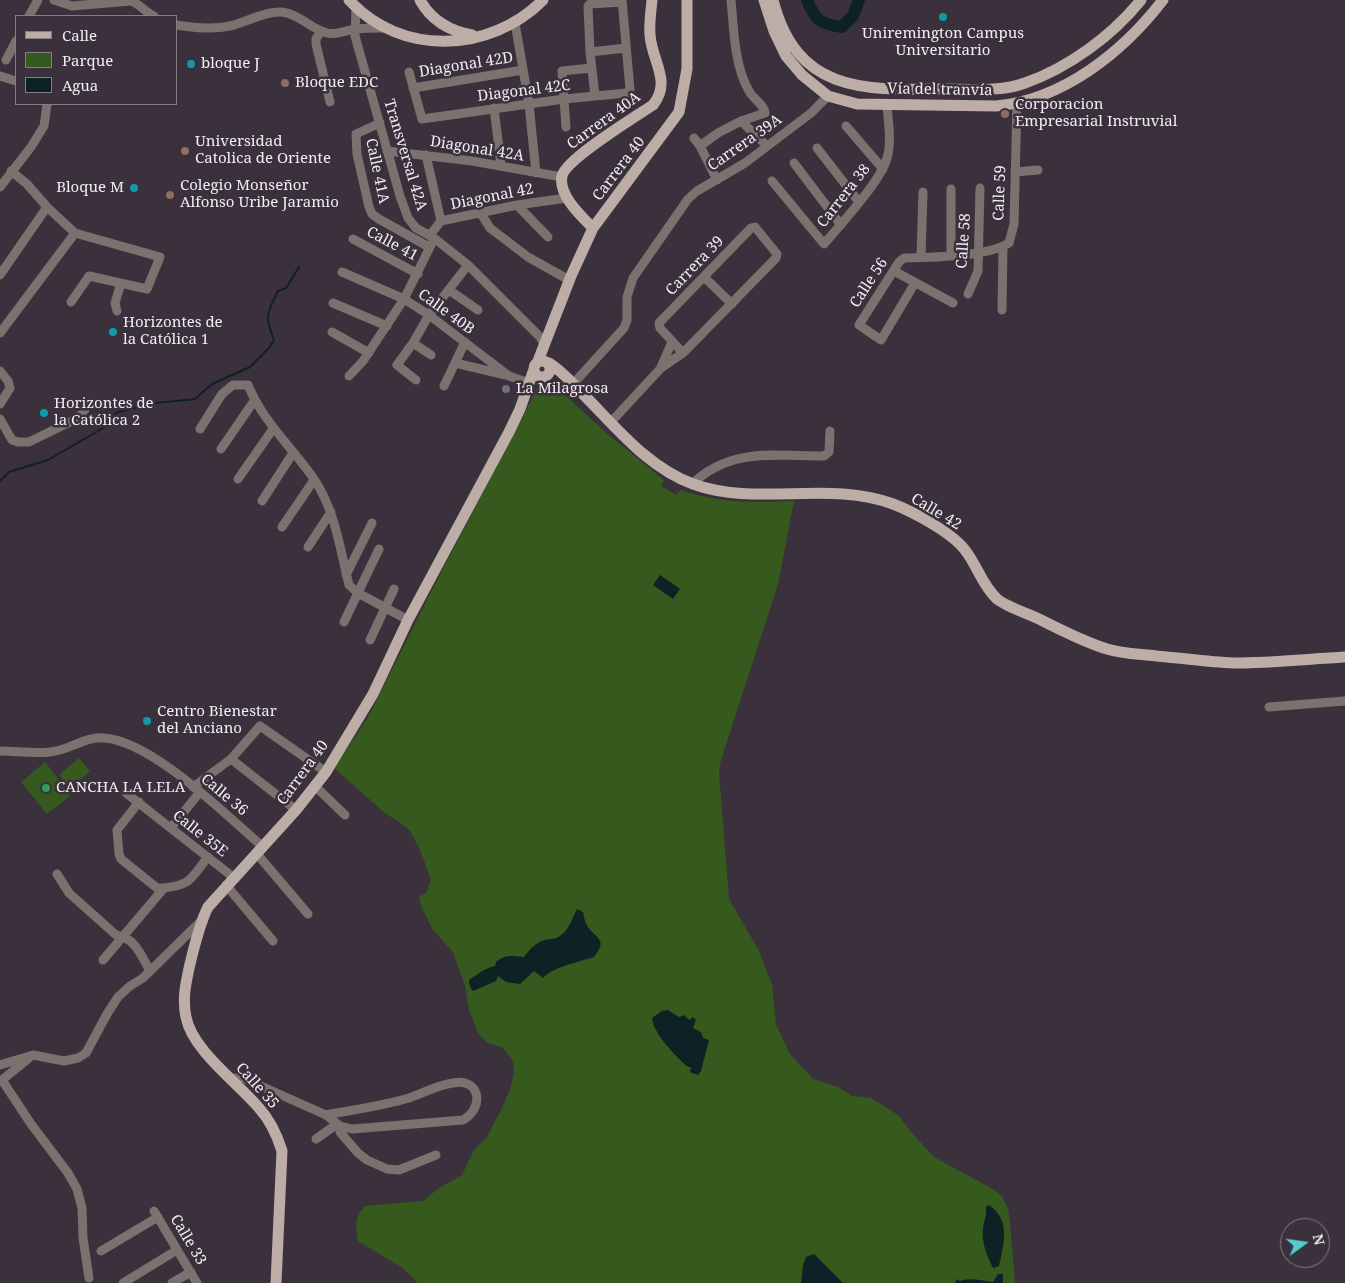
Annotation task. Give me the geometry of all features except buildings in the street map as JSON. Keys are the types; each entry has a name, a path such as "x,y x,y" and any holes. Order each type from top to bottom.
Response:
{"main road":[{"path":"420,0 425,9 434,18 449,28 479,36"},
{"path":"353,3 384,28 403,36 437,42 450,42 479,36 515,22 543,0"},
{"name":"Carrera 40A","path":"562,177 566,169 582,154 652,105 658,98 662,85 652,53 650,34 652,0"},
{"name":"Carrera 40","path":"543,347 569,280 593,228 679,112 687,69 687,0"},
{"name":"Vía del tranvía","path":"764,0 780,45 792,64 814,86 828,96 852,103 996,106 1017,103 1046,93 1102,61 1135,33 1163,0"},
{"name":"Vía del tranvía","path":"773,0 789,40 798,52 817,70 835,80 864,86 913,89 1007,88 1023,84 1079,55 1113,29 1141,0"},
{"path":"562,177 562,184 567,198 593,228"},
{"path":"543,347 542,368 572,383"},
{"name":"Carrera 40","path":"201,921 208,906 296,810 326,772 373,694 408,620 509,432 529,385 542,368"},
{"name":"Calle 42","path":"572,383 635,446 671,474 692,484 726,492 854,495 893,504 925,520 956,541 966,551 987,589 998,600 1080,639 1107,649 1231,663 1279,662 1345,657"},
{"name":"Calle 35","path":"201,921 185,984 184,1006 186,1018 197,1040 259,1108 271,1124 282,1152 276,1283"}],"street":[{"path":"30,15 38,0"},
{"path":"54,0 66,5 130,1 139,4 152,15"},
{"path":"700,146 718,132 741,121 765,113 764,109 750,92 742,73 734,38 731,0"},
{"path":"590,52 626,48 622,1 590,4 588,6 590,52 595,96"},
{"path":"71,15 78,3"},
{"name":"Transversal 42A","path":"353,3 357,43 400,196 408,218 416,228 432,237 468,264 540,337 543,347"},
{"path":"178,26 206,28 229,26 283,12 294,15 328,34 355,29 384,28"},
{"path":"515,22 528,104 536,173"},
{"path":"321,31 316,39 316,44 330,102"},
{"path":"337,33 357,43"},
{"path":"6,60 15,43"},
{"name":"Diagonal 42C","path":"414,88 422,119 494,108 630,92 626,48"},
{"path":"566,127 562,71 592,68"},
{"name":"Diagonal 42D","path":"414,88 523,70"},
{"path":"408,72 414,88"},
{"path":"0,76 15,81"},
{"name":"Carrera 39A","path":"572,383 624,328 627,320 627,297 633,278 688,199 697,191 745,163 811,112 828,96"},
{"name":"Calle 59","path":"1002,310 1003,246 1009,243 1012,235 1017,103"},
{"name":"Carrera 38","path":"772,181 824,244 841,225 883,169 889,149 887,104"},
{"path":"0,186 31,147 44,126 47,105"},
{"path":"494,108 501,165"},
{"path":"741,121 767,146"},
{"name":"Calle 41A","path":"372,214 366,199 357,154 356,134 380,123"},
{"path":"846,126 883,169"},
{"path":"694,138 717,180"},
{"path":"817,148 859,202"},
{"name":"Diagonal 42A","path":"387,151 501,165 562,177"},
{"path":"426,155 441,221"},
{"path":"794,163 841,225"},
{"path":"1015,172 1038,170"},
{"path":"11,171 27,184 47,207 75,233 160,257 147,289 89,276 71,302"},
{"name":"Calle 58","path":"968,294 978,270 980,188"},
{"path":"951,189 951,255"},
{"path":"923,192 921,257 979,252 1003,246"},
{"name":"Diagonal 42","path":"349,376 369,353 404,299 418,274 432,237 441,221 517,205 567,198"},
{"path":"517,205 548,237"},
{"path":"0,274 47,207"},
{"path":"480,212 490,228 528,257 569,280"},
{"name":"Transversal 42A","path":"372,214 429,248"},
{"name":"Carrera 39","path":"672,342 659,326 659,323 753,226 756,227 777,257 732,304"},
{"path":"0,333 75,233"},
{"name":"Calle 41","path":"352,239 418,274"},
{"name":"Calle 56","path":"915,283 881,340 859,325 899,262 904,258 921,257"},
{"path":"416,380 397,365 413,343 429,315 468,264"},
{"path":"894,271 952,303"},
{"name":"Calle 40B","path":"342,272 404,299 429,315 509,376 529,385"},
{"path":"611,422 660,368 683,353 732,304 704,277"},
{"path":"117,311 115,303 121,283"},
{"path":"449,290 478,310"},
{"path":"333,303 386,326"},
{"path":"332,332 369,353"},
{"path":"444,386 465,342"},
{"path":"660,368 672,342 683,353"},
{"path":"413,343 431,355"},
{"path":"455,363 509,376"},
{"path":"0,371 8,381 10,388 0,404"},
{"path":"200,429 222,394 233,385 248,385 254,401 273,429 314,480 330,512 349,585 358,593 408,620"},
{"path":"221,449 254,401"},
{"path":"0,419 12,440 29,442 78,418 91,402"},
{"path":"238,479 273,429"},
{"path":"692,484 705,472 719,464 747,456 824,456 829,452 830,431"},
{"path":"262,500 292,453"},
{"path":"282,527 314,480"},
{"path":"308,547 330,512"},
{"path":"346,575 372,523"},
{"path":"344,622 379,549"},
{"path":"370,640 394,589"},
{"path":"1269,707 1345,701"},
{"path":"171,828 196,790 231,759 260,726 326,772"},
{"name":"Calle 36","path":"0,751 50,752 71,748 86,739 103,737 122,740 166,765 196,790 260,850"},
{"path":"231,759 296,810"},
{"path":"315,786 345,815"},
{"name":"Calle 35E","path":"126,793 208,857 230,881 274,941"},
{"path":"139,802 117,830 119,854 121,859 157,888 181,886 187,883 208,857"},
{"path":"260,850 308,914"},
{"path":"57,874 69,892 116,935 125,936 134,944 150,971"},
{"path":"103,960 164,888"},
{"name":"Carrera 40","path":"0,1065 33,1055 64,1062 78,1058 86,1053 118,997 150,971 201,921"},
{"path":"33,1055 1,1079 78,1189 82,1208 83,1238 89,1278"},
{"path":"230,1078 243,1078 326,1115 338,1125 352,1129 462,1120 471,1116 477,1105 477,1093 464,1082 453,1082 392,1102 326,1115"},
{"path":"316,1139 338,1125"},
{"path":"338,1125 340,1132 358,1154 387,1169 399,1170 436,1155"},
{"name":"Calle 33","path":"101,1251 156,1214 197,1283"},
{"path":"123,1283 178,1250"},
{"path":"172,1283 191,1272"}],"green space":[{"path":"545,383 553,384 604,431 664,480 661,486 676,495 681,490 722,500 794,501 778,584 721,760 719,773 729,899 758,949 772,985 776,1025 790,1054 813,1079 838,1087 852,1096 871,1098 898,1115 934,1157 1001,1195 1008,1208 1015,1283 418,1283 404,1269 358,1241 357,1222 359,1214 365,1206 423,1201 439,1188 462,1175 474,1150 487,1137 502,1108 511,1087 514,1071 513,1062 502,1047 487,1043 478,1033 469,1010 465,986 453,952 433,930 421,906 419,897 426,893 431,879 420,850 410,831 386,814 334,768 367,719 537,388"},
{"path":"79,758 90,771 70,789 59,775"},
{"name":"CANCHA LA LELA","path":"45,762 71,795 47,814 21,782"}],"water":[{"path":"660,575 680,589 673,599 653,585"},
{"path":"577,909 583,912 587,925 600,940 600,947 594,957 559,968 543,978 534,971 520,984 506,982 498,976 496,981 472,990 469,980 495,966 496,962 500,959 509,956 524,957 530,949 539,943 560,936 568,927"},
{"path":"668,1010 679,1017 684,1015 689,1020 693,1017 696,1020 693,1028 701,1032 703,1038 709,1040 701,1071 698,1075 690,1072 691,1067 688,1067 677,1057 656,1031 652,1018 662,1011"},
{"path":"989,1205 1001,1218 1004,1233 999,1266 993,1268 983,1238 986,1207"},
{"path":"814,1254 843,1283 801,1283 806,1257"},
{"path":"998,1274 1003,1274 1003,1283 955,1283 957,1279 960,1281 972,1279 993,1282"}],"waterway":[{"path":"807,0 819,20 842,27 853,16 859,0"},
{"path":"0,481 9,472 48,460 103,428 109,418 118,412 155,403 195,399 212,384 250,367 269,348 274,340 269,325 269,310 278,291 286,288 299,267"}],"place":[{"name":"Uniremington Campus Universitario","path":"943,17"},
{"name":"bloque J","path":"191,64"},
{"name":"Bloque EDC","path":"285,83"},
{"name":"Corporacion Empresarial Instruvial","path":"1005,114"},
{"name":"Universidad Catolica de Oriente","path":"185,151"},
{"name":"Bloque M","path":"134,188"},
{"name":"Colegio Monseñor Alfonso Uribe Jaramio","path":"170,195"},
{"name":"Horizontes de la Católica 1","path":"113,332"},
{"name":"La Milagrosa","path":"506,389"},
{"name":"Horizontes de la Católica 2","path":"44,413"},
{"name":"Centro Bienestar del Anciano","path":"147,721"},
{"name":"CANCHA LA LELA","path":"46,788"}]}
